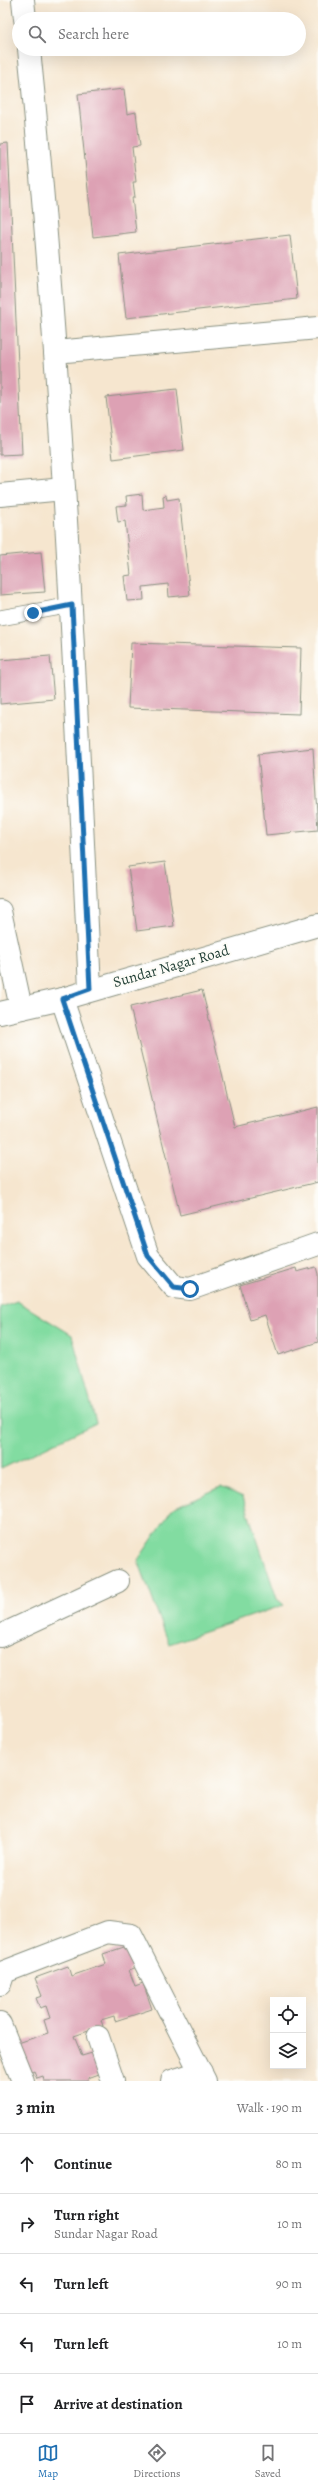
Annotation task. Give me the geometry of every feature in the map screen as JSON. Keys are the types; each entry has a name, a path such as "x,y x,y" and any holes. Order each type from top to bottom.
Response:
{"street":[{"path":"23,0 24,12"},
{"path":"29,56 46,221 72,605 90,989"},
{"path":"55,352 318,328"},
{"path":"0,494 64,489"},
{"path":"0,911 21,1008"},
{"name":"Sundar Nagar Road","path":"0,1013 62,999 90,989 318,925"},
{"path":"62,999 148,1256 174,1287 190,1289 318,1244"},
{"path":"0,1636 118,1581"},
{"path":"0,1984 4,1972 108,1932 131,1935 203,2077 172,2081"},
{"path":"0,2024 22,2081"},
{"path":"98,2037 113,2081"}],"lane":[{"path":"0,618 72,605"}],"green space":[{"path":"17,1301 72,1335 96,1423 1,1469 0,1307"},
{"path":"221,1487 243,1497 277,1599 284,1605 169,1644 138,1560 173,1508"}],"building":[{"path":"124,89 127,114 136,112 140,146 132,147 136,182 133,182 135,197 132,197 136,232 93,237 78,94"},
{"path":"8,143 22,454 0,455 0,144"},
{"path":"290,235 297,299 126,318 119,255"},
{"path":"177,389 184,450 113,459 106,397"},
{"path":"142,494 143,510 164,507 163,496 166,495 167,500 179,498 190,595 169,597 168,584 143,587 144,600 127,601 124,576 131,575 125,521 118,522 116,506 127,505 126,496"},
{"path":"41,552 45,592 0,595 0,556"},
{"path":"131,643 301,648 299,714 128,708"},
{"path":"50,656 54,699 0,704 0,660"},
{"path":"313,748 318,830 266,835 258,754"},
{"path":"165,862 174,926 137,931 128,867"},
{"path":"202,990 235,1127 318,1107 318,1182 180,1215 130,1007"},
{"path":"316,1267 318,1274 318,1342 278,1355 265,1315 250,1320 240,1285 296,1268 297,1272"},
{"path":"130,1945 137,1967 129,1970 135,1986 143,1983 152,2009 115,2021 114,2016 101,2020 103,2026 74,2036 82,2056 92,2053 99,2074 88,2078 88,2081 44,2081 43,2076 37,2078 34,2071 28,2074 18,2043 48,2033 44,2020 50,2018 46,2006 40,2008 36,1998 42,1996 35,1978 68,1966 71,1976 106,1964 103,1954"}],"route":[{"path":"33,613 72,605 90,989 62,999 70,1027 148,1256 174,1287 190,1289"}]}
